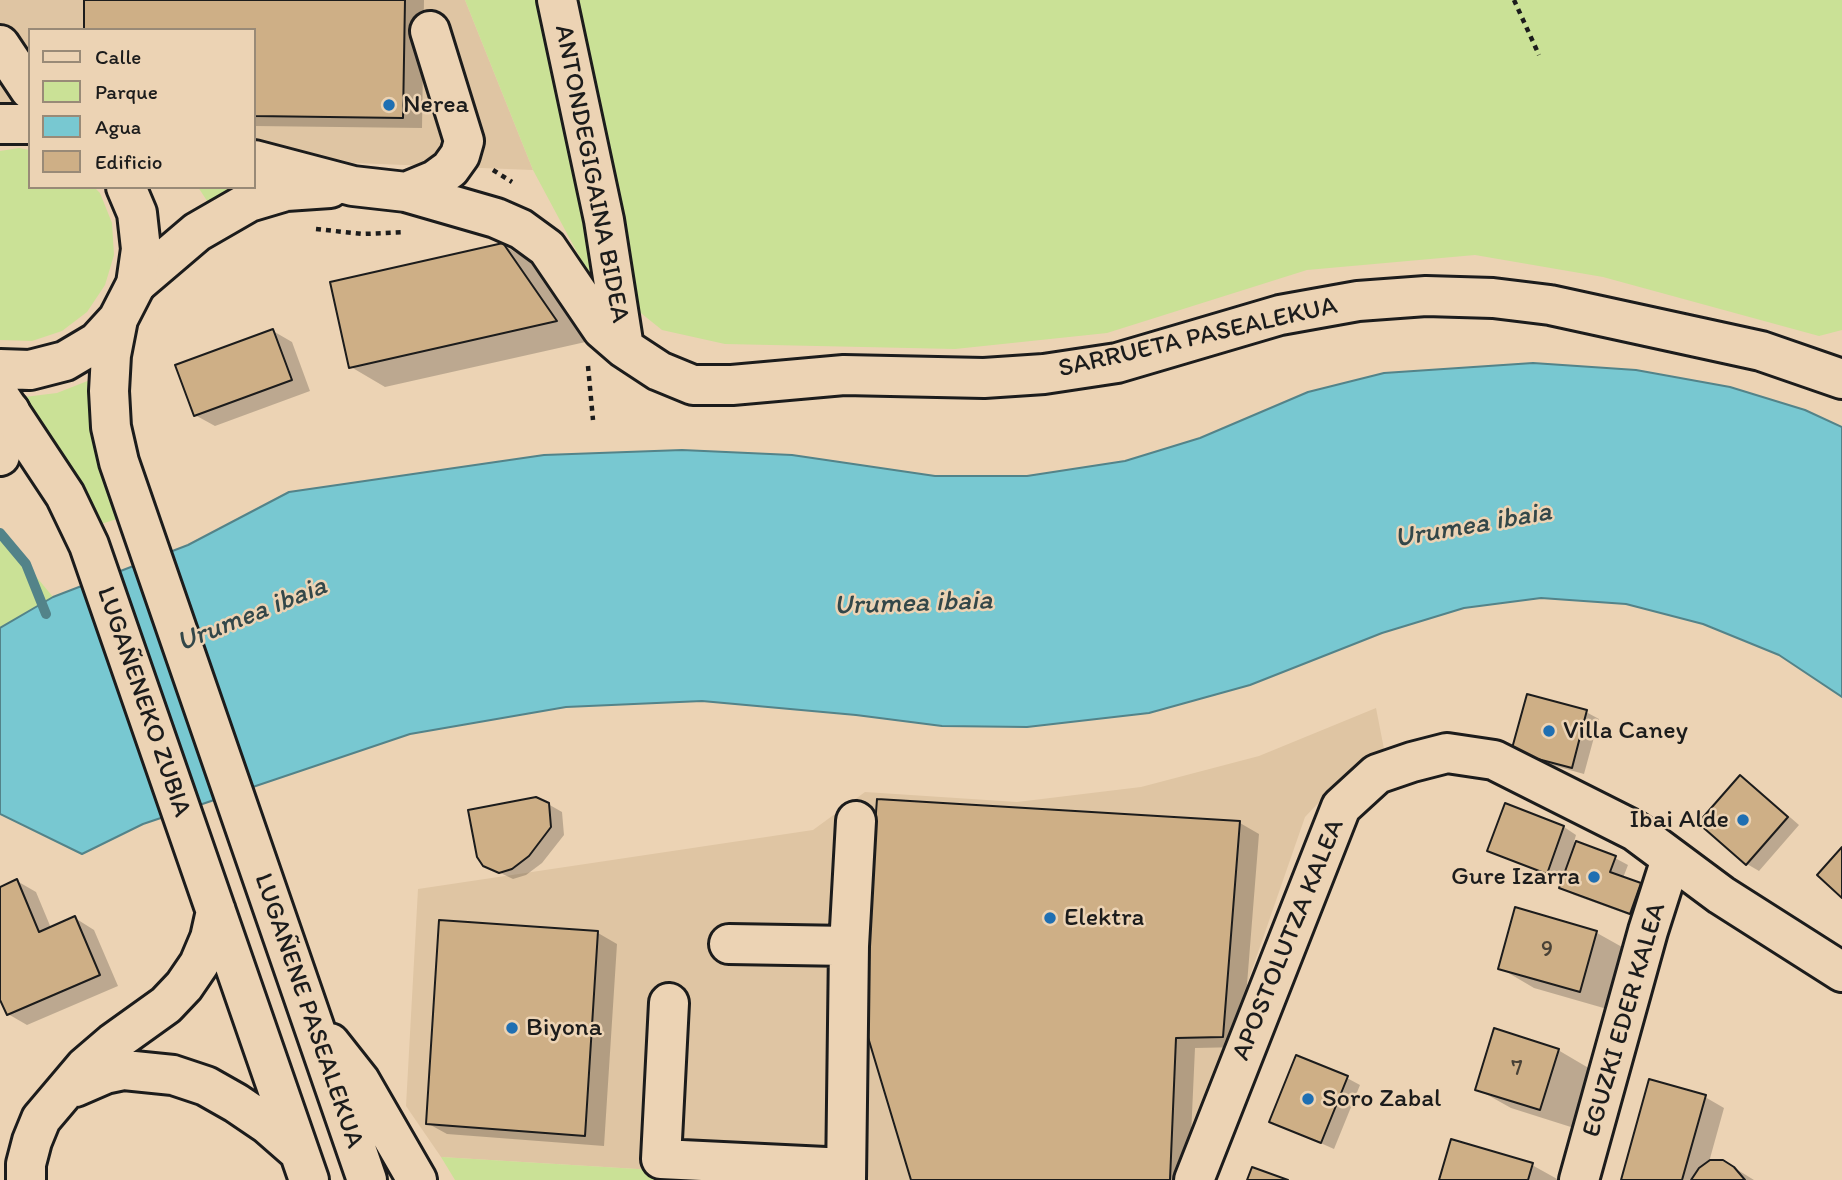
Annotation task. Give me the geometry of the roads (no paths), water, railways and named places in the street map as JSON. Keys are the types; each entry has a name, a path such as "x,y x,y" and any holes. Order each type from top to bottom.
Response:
{"street":[{"name":"ANTONDEGIGAINA BIDEA","path":"556,0 604,220 624,348"},
{"path":"406,192 435,180 450,169 460,155 464,141 430,31"},
{"path":"0,46 28,87"},
{"path":"0,124 28,124"},
{"path":"256,161 353,186"},
{"name":"SARRUETA PASEALEKUA","path":"353,186 406,192 496,218 521,229 547,248 601,329 624,348 660,371 693,385 732,385 844,374 984,378 1044,374 1117,363 1280,315 1358,302 1426,296 1493,298 1562,308 1761,351 1842,379"},
{"path":"136,284 197,232 249,202 286,191 353,186"},
{"path":"0,369 30,370 65,361 97,342 118,319 136,284 140,267 137,213 127,189"},
{"name":"LUGAÑENEKO ZUBIA","path":"118,319 111,355 109,391 111,427 118,462 250,842"},
{"path":"0,456 5,404"},
{"name":"LUGAÑENEKO ZUBIA","path":"5,404 65,495 89,545 197,858"},
{"name":"APOSTOLUTZA KALEA","path":"1194,1180 1341,807 1377,774 1447,752 1494,760 1635,831 1721,895 1842,972"},
{"path":"669,1003 661,1159 846,1174 849,946 856,821"},
{"name":"LUGAÑENE PASEALEKUA","path":"250,842 367,1180"},
{"name":"LUGAÑENE PASEALEKUA","path":"197,858 304,1166"},
{"name":"EGUZKI EDER KALEA","path":"1579,1180 1648,931 1671,859"},
{"name":"LUGAÑENE PASEALEKUA","path":"26,1180 26,1164 41,1119 85,1067 166,1005 184,986 205,951 216,911"},
{"path":"729,944 849,946"},
{"path":"310,1016 360,1081 417,1180"},
{"name":"LUGAÑENE PASEALEKUA","path":"55,1100 81,1083 124,1070 173,1075 206,1086 267,1124 304,1166"}],"water":[{"name":"Urumea ibaia","path":"1533,363 1636,370 1730,387 1805,410 1842,427 1842,697 1779,655 1703,624 1626,604 1541,598 1464,608 1382,633 1250,685 1149,713 1027,727 942,726 702,701 566,707 410,734 143,824 82,854 0,814 0,628 53,597 188,545 289,492 544,455 682,450 792,455 935,476 1027,476 1125,461 1200,438 1308,392 1384,373"}],"waterway":[{"path":"0,533 26,564 46,614"}],"place":[{"name":"Nerea","path":"389,105"},
{"name":"Villa Caney","path":"1549,731"},
{"name":"Ibai Alde","path":"1743,820"},
{"name":"Gure Izarra","path":"1594,877"},
{"name":"Elektra","path":"1050,918"},
{"name":"Biyona","path":"512,1028"},
{"name":"Soro Zabal","path":"1308,1099"}]}
